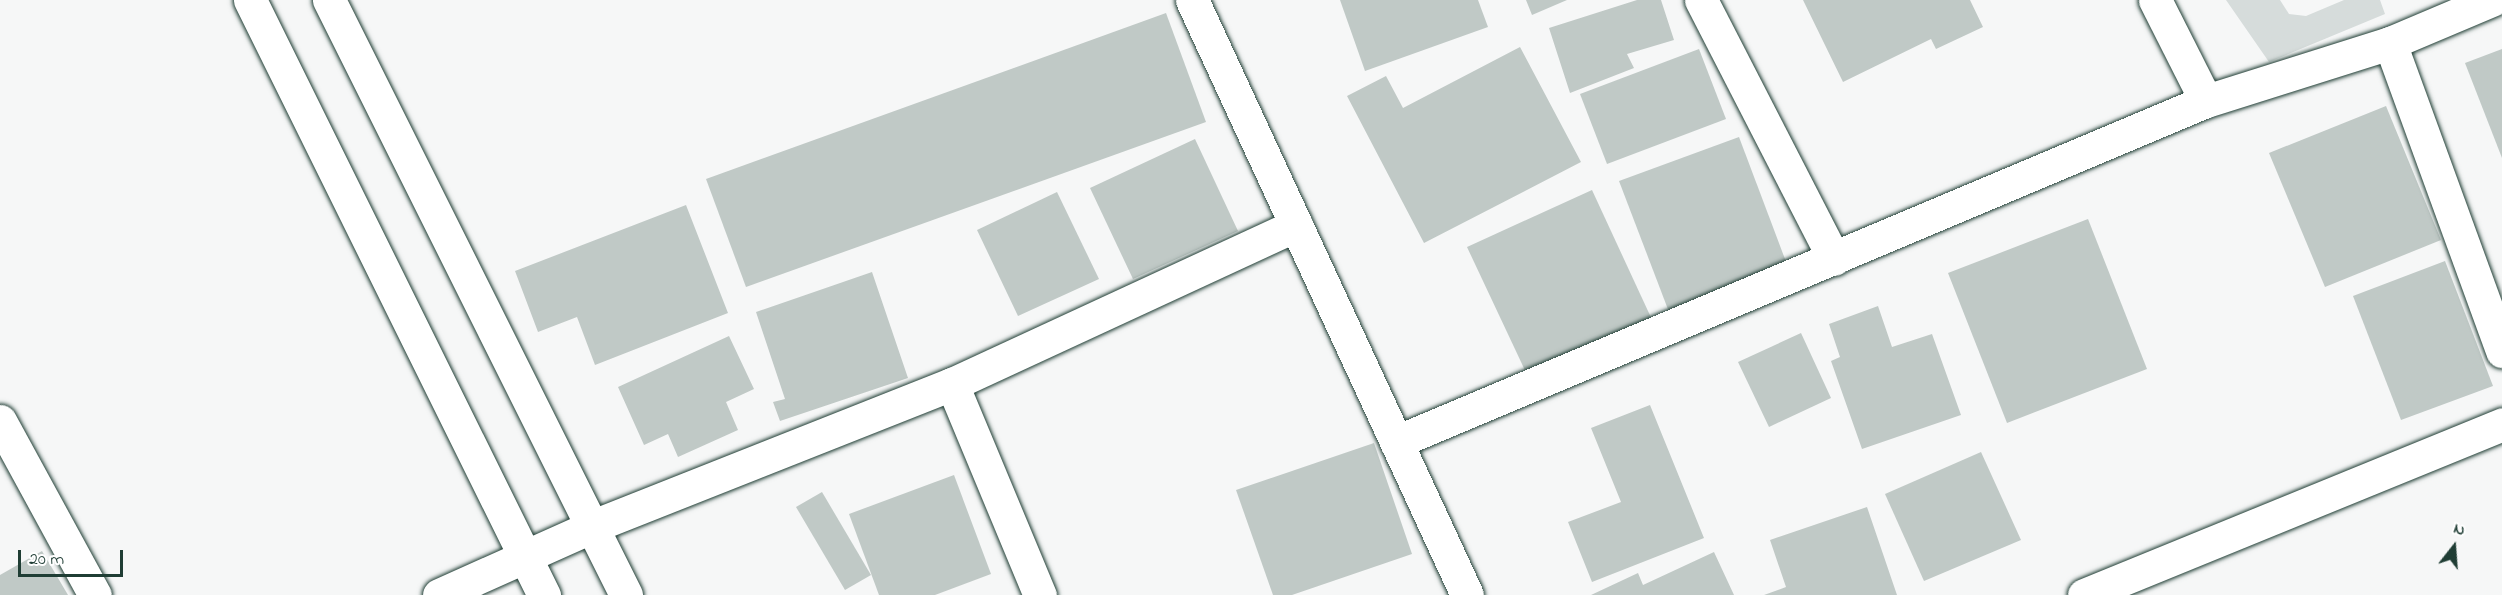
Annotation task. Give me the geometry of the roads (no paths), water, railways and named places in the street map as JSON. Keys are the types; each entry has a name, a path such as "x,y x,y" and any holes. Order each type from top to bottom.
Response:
{"street":[{"path":"250,0 544,595"},
{"path":"329,0 626,595"},
{"path":"1192,0 1467,595"},
{"path":"1701,0 1834,260"},
{"path":"2156,0 2206,101"},
{"path":"1396,442 1834,260 2206,101 2390,44 2492,0"},
{"path":"2390,44 2502,351"},
{"path":"439,595 593,526 952,384 1296,225"},
{"path":"952,384 1040,595"},
{"path":"0,421 95,595"},
{"path":"2084,595 2502,424"}]}
